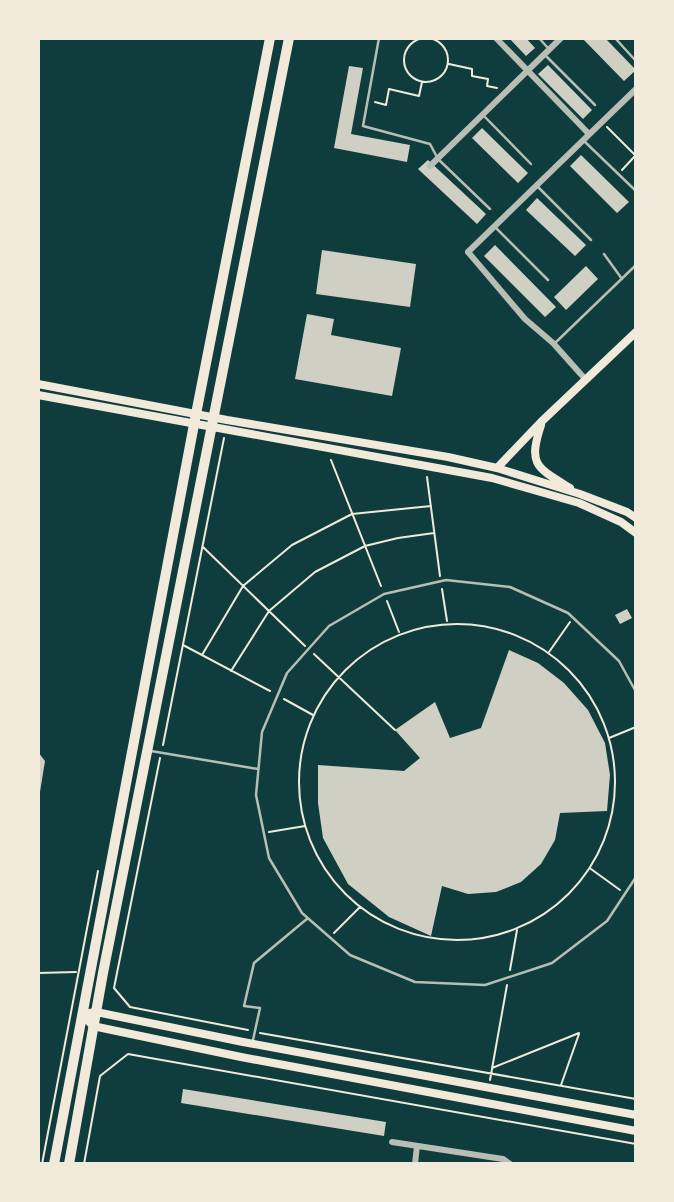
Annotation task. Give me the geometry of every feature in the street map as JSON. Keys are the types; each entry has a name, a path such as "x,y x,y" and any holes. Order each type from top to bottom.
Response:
{"highway":[{"path":"54,1164 270,38"},
{"path":"69,1164 93,1026 289,38"}],"main road":[{"path":"497,468 635,332"},
{"path":"38,384 195,420"},
{"path":"38,395 448,457 497,468 580,494 627,512 635,519"},
{"path":"541,422 533,450 541,470 580,494"},
{"path":"213,423 225,430 492,478 579,503 621,522 635,533"},
{"path":"82,1014 96,1012 252,1044 635,1115"},
{"path":"82,1014 93,1026 241,1057 635,1130"}],"street":[{"path":"496,38 586,137"},
{"path":"430,166 561,38"},
{"path":"586,380 554,344 525,319 468,252 635,89"},
{"path":"392,1142 503,1159 510,1164"},
{"path":"415,1164 417,1146"}],"lane":[{"path":"379,38 363,126 430,144 438,159 490,209"},
{"path":"539,38 547,52 596,105"},
{"path":"615,38 635,60"},
{"path":"483,115 531,164"},
{"path":"586,137 635,191"},
{"path":"536,185 591,240"},
{"path":"494,226 548,280"},
{"path":"604,254 622,279"},
{"path":"554,344 635,265"},
{"path":"635,692 620,661 568,613 510,587 440,582 384,594 329,626 287,673 262,732 256,795 269,858 302,912 350,955 415,982 485,985 552,964 607,921 635,877"},
{"path":"147,751 258,769"},
{"path":"252,1044 260,1008 244,1006 254,963 308,918"}],"path":[{"path":"423,39 442,45 448,64 441,76 428,82 409,73 405,59 410,46 423,39"},
{"path":"448,64 472,69 472,76 488,79 487,86 508,91"},
{"path":"368,100 386,105 389,89 419,96 422,81"},
{"path":"602,122 635,156 618,174"},
{"path":"225,430 114,988 130,1007 255,1032 635,1099"},
{"path":"331,460 400,633"},
{"path":"427,477 447,623"},
{"path":"202,655 243,586 292,545 352,514 431,506"},
{"path":"231,671 268,611 315,572 365,546 398,537 434,533"},
{"path":"202,547 395,730"},
{"path":"549,653 573,618"},
{"path":"447,623 505,630 549,653 591,696 612,747 615,802 599,854 590,867 567,898 525,927 476,941 425,939 378,921 338,889 311,846 298,797 302,746 321,699 354,660 400,633 447,623"},
{"path":"183,645 314,716"},
{"path":"608,738 635,727"},
{"path":"264,833 306,825"},
{"path":"590,867 625,893"},
{"path":"330,937 360,906"},
{"path":"489,1088 517,929"},
{"path":"38,973 90,971"},
{"path":"492,1068 579,1033 561,1085"},
{"path":"84,1164 100,1076 128,1054 635,1144"}],"building":[{"path":"509,38 526,38 535,48 526,56"},
{"path":"582,38 605,38 636,70 624,81"},
{"path":"548,65 592,110 583,119 538,74"},
{"path":"349,66 363,68 351,134 410,145 407,162 334,148"},
{"path":"482,128 528,173 518,183 472,138"},
{"path":"581,155 629,202 617,213 570,166"},
{"path":"428,160 486,214 477,224 418,169"},
{"path":"537,198 586,245 575,256 526,210"},
{"path":"495,245 556,307 545,317 484,256"},
{"path":"322,250 416,264 410,307 316,294"},
{"path":"586,266 598,279 566,310 554,297"},
{"path":"307,314 334,319 331,335 401,348 392,396 295,379"},
{"path":"627,609 632,618 620,624 615,615"},
{"path":"509,650 538,663 564,683 588,710 605,743 610,775 607,811 560,813 555,840 541,864 521,882 496,892 468,894 442,886 431,936 389,917 348,884 323,838 318,803 318,765 404,771 420,758 395,730 435,702 450,738 481,728"},
{"path":"38,752 45,761 40,792 38,792"},
{"path":"183,1089 386,1122 384,1136 181,1103"}]}
